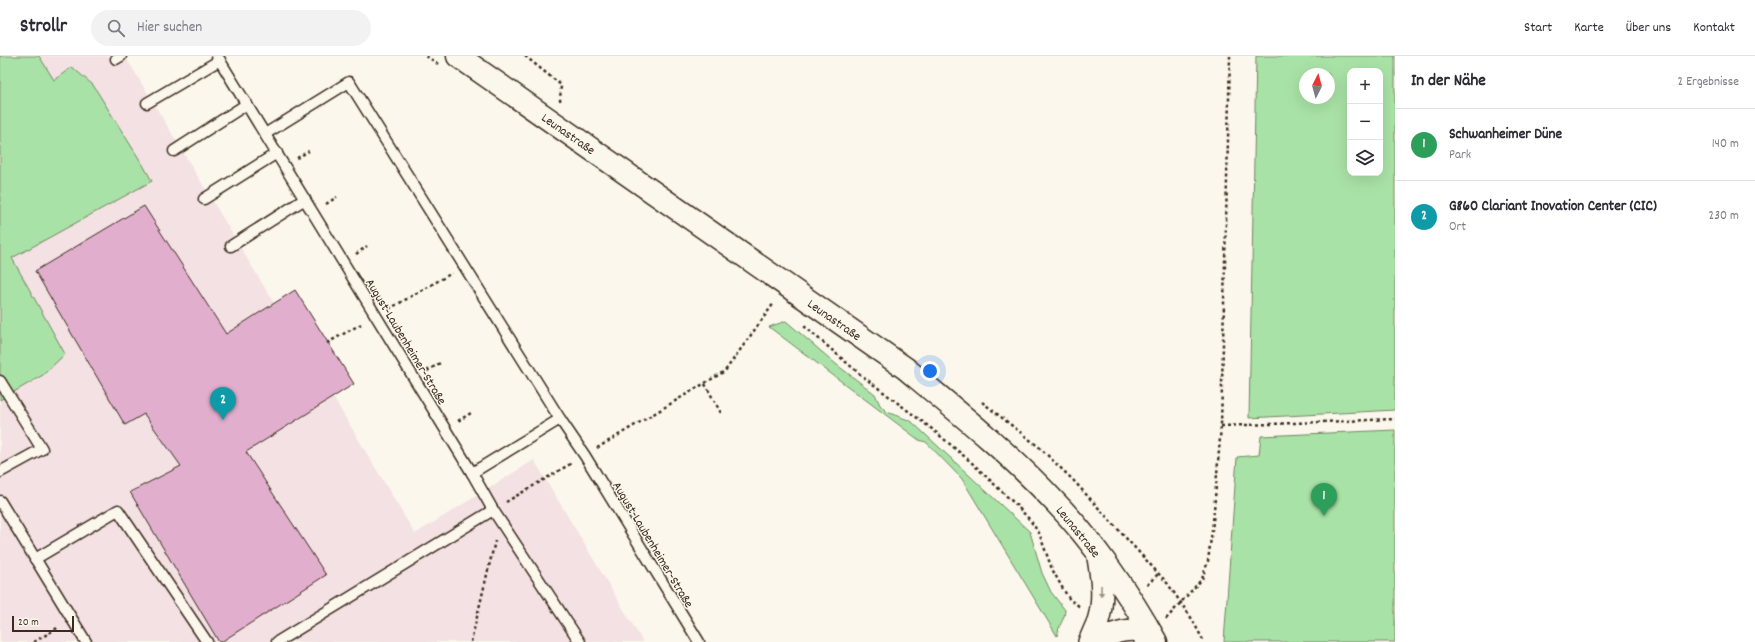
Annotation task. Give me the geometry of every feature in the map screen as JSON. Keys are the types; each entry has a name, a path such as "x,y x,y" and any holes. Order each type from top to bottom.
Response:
{"main road":[{"name":"Leunastraße","path":"458,56 905,368 962,415 1013,460 1056,503 1097,552 1151,639"}],"street":[{"path":"1089,642 1098,620 1101,601 1101,576 1097,552"},
{"path":"1095,642 1110,634 1122,630 1142,630 1151,639"}],"lane":[{"path":"147,102 218,58"},
{"name":"August-Laubenheimer-Straße","path":"218,58 472,473 493,510 580,642"},
{"name":"August-Laubenheimer-Straße","path":"265,134 349,82 560,419 585,456 699,642"},
{"path":"174,151 247,104"},
{"path":"204,199 277,153"},
{"path":"232,246 305,199"},
{"path":"0,381 42,449 0,472"},
{"path":"472,473 560,419"},
{"path":"0,501 86,642"},
{"path":"36,559 118,510 207,642"},
{"path":"277,642 493,510"}],"path":[{"path":"426,56 438,65"},
{"path":"525,56 561,84 560,101"},
{"path":"1181,602 1202,579 1208,561 1221,426 1230,56"},
{"path":"328,343 464,265"},
{"path":"471,642 495,542 493,510 725,371 774,302 780,306"},
{"path":"800,322 861,376 877,386 972,462 1026,515 1039,533 1052,569 1063,589 1070,600 1079,606"},
{"path":"705,384 721,413"},
{"path":"1221,426 1395,419"},
{"path":"1159,573 1181,602 1204,642"},
{"path":"34,642 63,625 70,614"}],"shaded area":[{"path":"0,56 125,56 274,303 295,290 354,384 333,397 415,534 534,460 643,642 0,642"}],"green space":[{"path":"0,56 39,56 54,80 72,67 93,85 152,181 12,258 65,354 43,375 0,400"},
{"path":"1256,56 1395,56 1395,410 1249,418"},
{"path":"786,321 837,365 875,394 880,405 887,412 911,421 1030,532 1042,573 1051,592 1065,610 1057,636 962,479 926,442 919,440 769,327"},
{"path":"1395,430 1395,642 1224,642 1237,457 1259,455 1261,436"}],"building":[{"path":"144,206 226,334 295,290 354,384 246,452 326,575 221,642 219,642 130,492 181,466 144,414 125,425 35,271"}],"place":[{"name":"G860 Clariant Inovation Center (CIC)","path":"223,420"},
{"name":"Schwanheimer Düne","path":"1324,516"}]}
